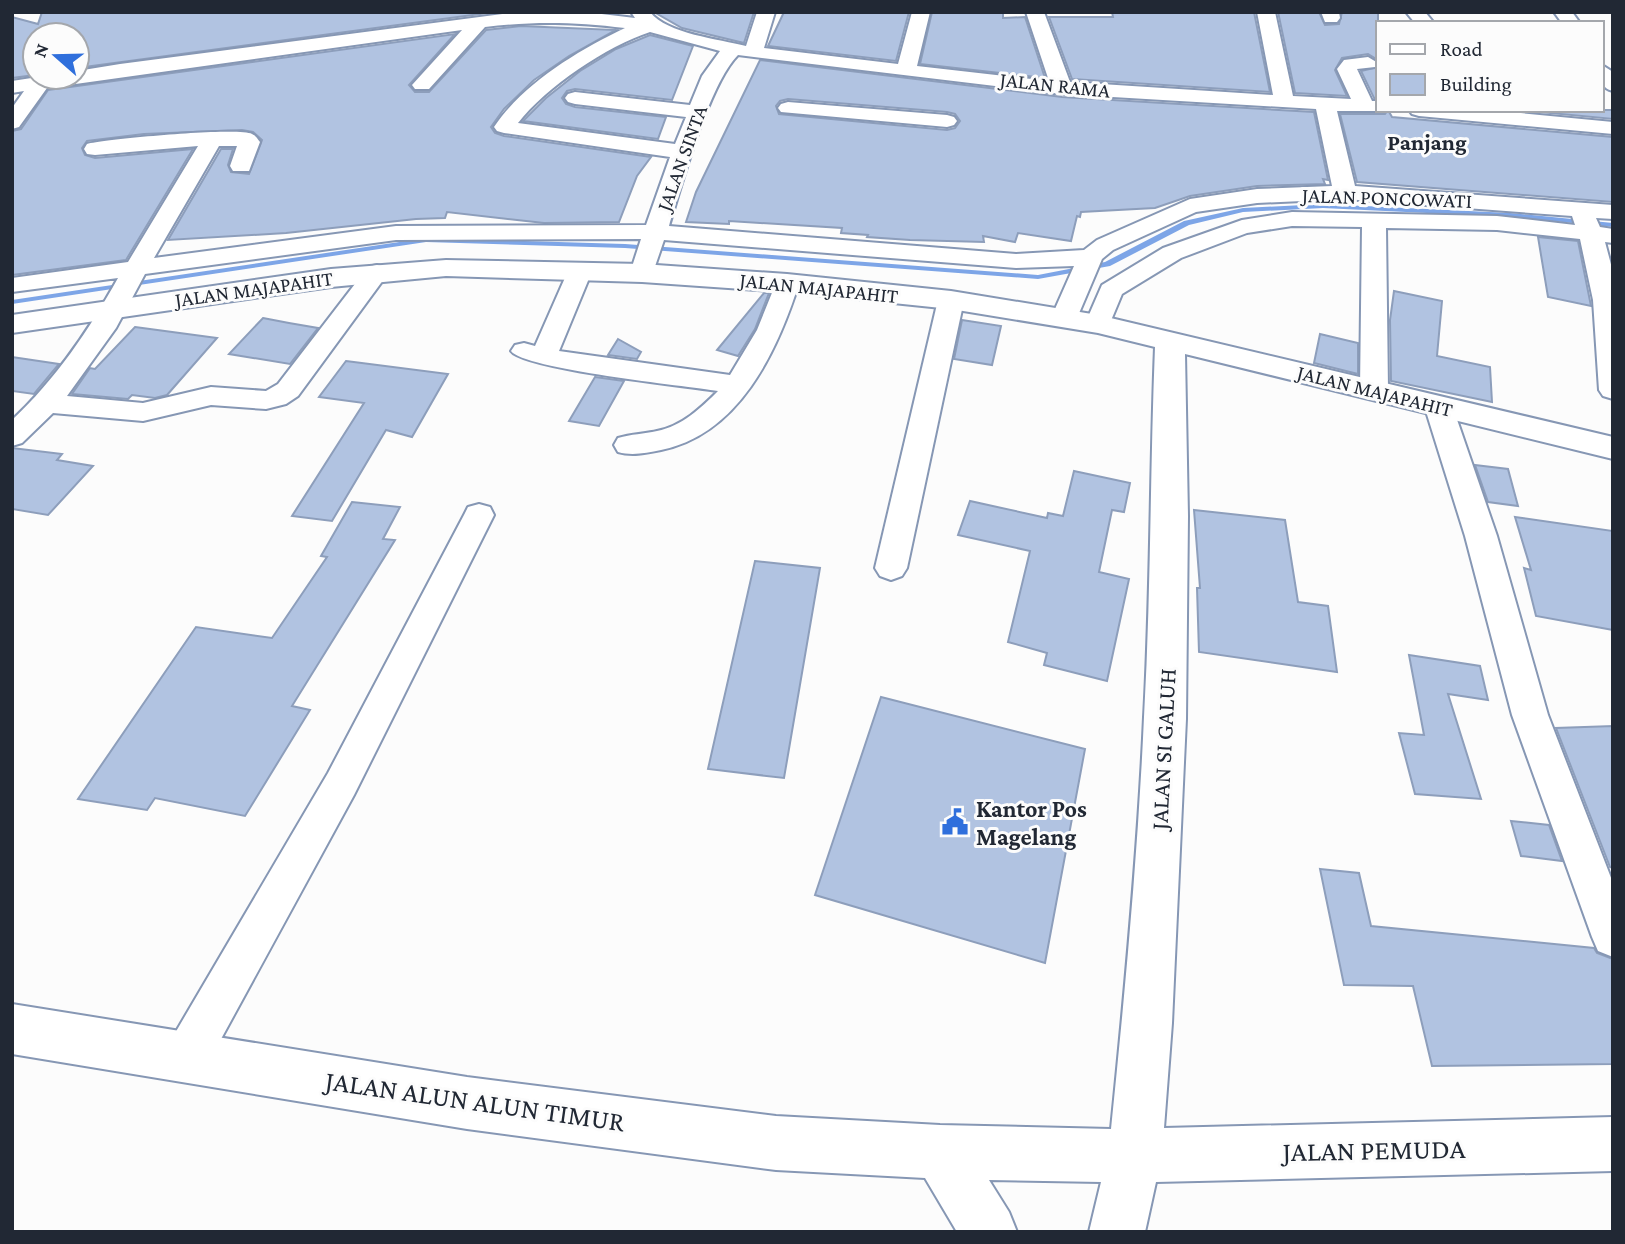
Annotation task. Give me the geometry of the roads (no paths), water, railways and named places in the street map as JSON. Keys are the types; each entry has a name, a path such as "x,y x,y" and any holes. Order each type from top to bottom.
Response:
{"street":[{"name":"JALAN SINTA","path":"649,250 683,152 716,69 743,51 766,12"},
{"path":"906,69 921,12"},
{"path":"1035,12 1062,88"},
{"path":"1266,12 1284,100"},
{"name":"JALAN RAMA","path":"91,75 481,21 572,15 605,22 645,19 672,34 743,51 1062,88 1371,106"},
{"path":"645,19 550,83 507,121 504,127 683,152"},
{"path":"422,85 481,21"},
{"path":"1368,63 1351,64 1347,69 1371,106"},
{"path":"788,108 947,128 957,74"},
{"path":"12,123 34,91"},
{"path":"575,98 698,112"},
{"path":"1325,104 1345,192"},
{"path":"1441,112 1613,128"},
{"path":"12,436 47,403 103,328 173,202 213,139"},
{"path":"95,149 213,139 246,139 249,142 241,166"},
{"name":"JALAN PONCOWATI","path":"1089,261 1105,245 1190,206 1257,196 1345,192 1592,225 1613,212"},
{"path":"1098,324 1111,289 1172,253 1242,227 1292,219 1592,225 1611,355 1613,390"},
{"path":"1374,222 1374,389"},
{"path":"12,285 126,287 396,233 649,250 1089,261 1069,305"},
{"name":"JALAN MAJAPAHIT","path":"12,324 126,287 446,268 580,271 649,250 787,283 951,300 1069,305 1098,324 1613,448"},
{"path":"580,271 532,353 737,385"},
{"path":"47,403 143,412 211,396 265,400 276,398 288,390 377,272"},
{"path":"628,444 666,439 688,430 708,416 737,385 762,350 787,283"},
{"path":"891,568 951,300"},
{"name":"JALAN SI GALUH","path":"1117,1232 1135,1156 1147,1023 1168,657 1170,341"},
{"path":"1439,408 1481,536 1530,715 1613,937"},
{"path":"187,1056 341,785 479,515"},
{"name":"JALAN ALUN ALUN TIMUR","path":"12,1029 467,1103 776,1143 940,1152 1135,1156"},
{"name":"JALAN PEMUDA","path":"1135,1156 1613,1144"},
{"path":"940,1152 989,1232"}],"waterway":[{"path":"12,302 426,240 625,246 1038,277 1107,264 1187,223 1243,210 1323,206 1510,215 1613,225"}],"place":[{"name":"Kantor Pos Magelang","path":"955,822"}],"district":[{"name":"Panjang","path":"1427,142"}]}
